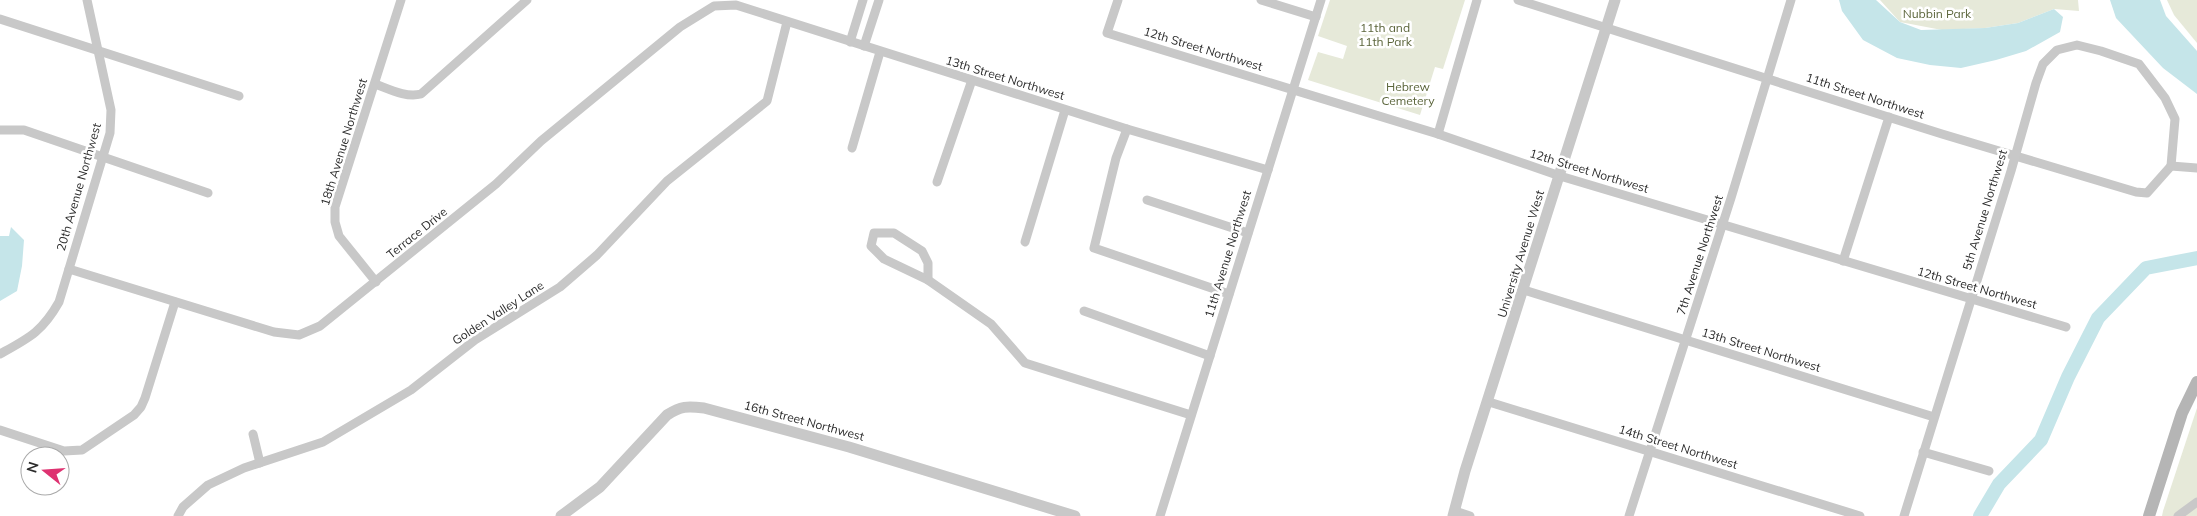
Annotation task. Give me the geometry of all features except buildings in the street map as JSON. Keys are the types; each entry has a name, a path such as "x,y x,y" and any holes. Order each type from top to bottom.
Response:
{"main road":[{"path":"2151,515 2182,414 2197,382"}],"street":[{"name":"20th Avenue Northwest","path":"0,354 35,335 59,302 110,133 112,110 87,0"},
{"name":"18th Avenue Northwest","path":"376,282 339,236 335,222 335,207 401,0"},
{"path":"375,84 414,96 421,94 527,0"},
{"path":"850,42 862,0"},
{"path":"864,46 879,0"},
{"name":"12th Street Northwest","path":"1118,0 1107,33 1438,134 1560,176 2066,327"},
{"path":"1261,0 1316,17"},
{"name":"11th Avenue Northwest","path":"1160,516 1321,0"},
{"path":"1438,134 1477,0"},
{"name":"11th Street Northwest","path":"1518,0 1888,117 2136,192 2147,193 2171,166"},
{"name":"University Avenue West","path":"1454,514 1465,471 1489,402 1615,0"},
{"name":"7th Avenue Northwest","path":"1629,516 1722,225 1790,0"},
{"name":"13th Street Northwest","path":"736,5 1065,110 1268,170"},
{"name":"Terrace Drive","path":"69,269 274,332 299,335 320,326 376,282 496,184 541,141 680,27 714,6 736,5"},
{"path":"0,19 239,96"},
{"name":"Golden Valley Lane","path":"178,516 183,507 208,485 244,468 323,442 403,395 475,340 560,288 597,255 668,181 767,101 787,22"},
{"name":"5th Avenue Northwest","path":"1904,516 2016,156 2036,83 2044,64 2050,56 2057,50 2078,45 2139,64 2165,98 2175,119 2171,166"},
{"path":"852,148 880,52"},
{"path":"937,182 972,80"},
{"path":"1025,242 1065,110"},
{"path":"1843,262 1888,117"},
{"path":"1128,129 1116,158 1094,248 1229,294"},
{"path":"0,130 24,130 208,193"},
{"path":"2171,166 2197,168"},
{"path":"1147,200 1248,233"},
{"path":"928,280 928,262 922,251 894,233 874,232 871,246 884,259 928,280 990,324 1025,363 1191,415"},
{"name":"13th Street Northwest","path":"1524,290 1934,417"},
{"path":"0,430 64,451 74,452 82,450 134,415 141,408 145,398 175,302"},
{"path":"1084,311 1210,356"},
{"name":"14th Street Northwest","path":"1489,402 1860,516"},
{"name":"16th Street Northwest","path":"561,516 600,487 667,415 678,407 689,406 704,408 849,447 1075,516"},
{"path":"253,434 260,463"},
{"path":"1923,452 1989,471"},
{"path":"2178,516 2197,502"},
{"path":"1454,514 1470,516"}],"green space":[{"name":"11th and 11th Park","path":"1330,0 1465,0 1443,69 1435,67 1420,115 1308,80 1318,52 1343,59 1347,46 1318,36"},
{"name":"Nubbin Park","path":"1880,0 2078,0 2079,11 2054,9 2018,23 1985,28 1942,30 1900,22"},
{"path":"2167,0 2197,0 2197,43 2174,15"},
{"path":"2197,408 2197,516 2162,516 2163,511"}],"water":[{"path":"1839,0 1876,0 1900,22 1921,30 1985,28 2018,23 2054,9 2063,17 2060,32 2026,51 1961,68 1930,65 1897,58 1863,40 1842,11"},
{"path":"2110,0 2160,0 2166,16 2197,51 2197,94 2163,68 2116,18"},
{"path":"11,227 24,240 22,266 17,291 0,301 0,236 9,236"}],"waterway":[{"path":"1980,516 1999,484 2041,440 2068,377 2098,318 2146,268 2197,258"}],"park label":[{"name":"Hebrew Cemetery","path":"1408,94"}]}
